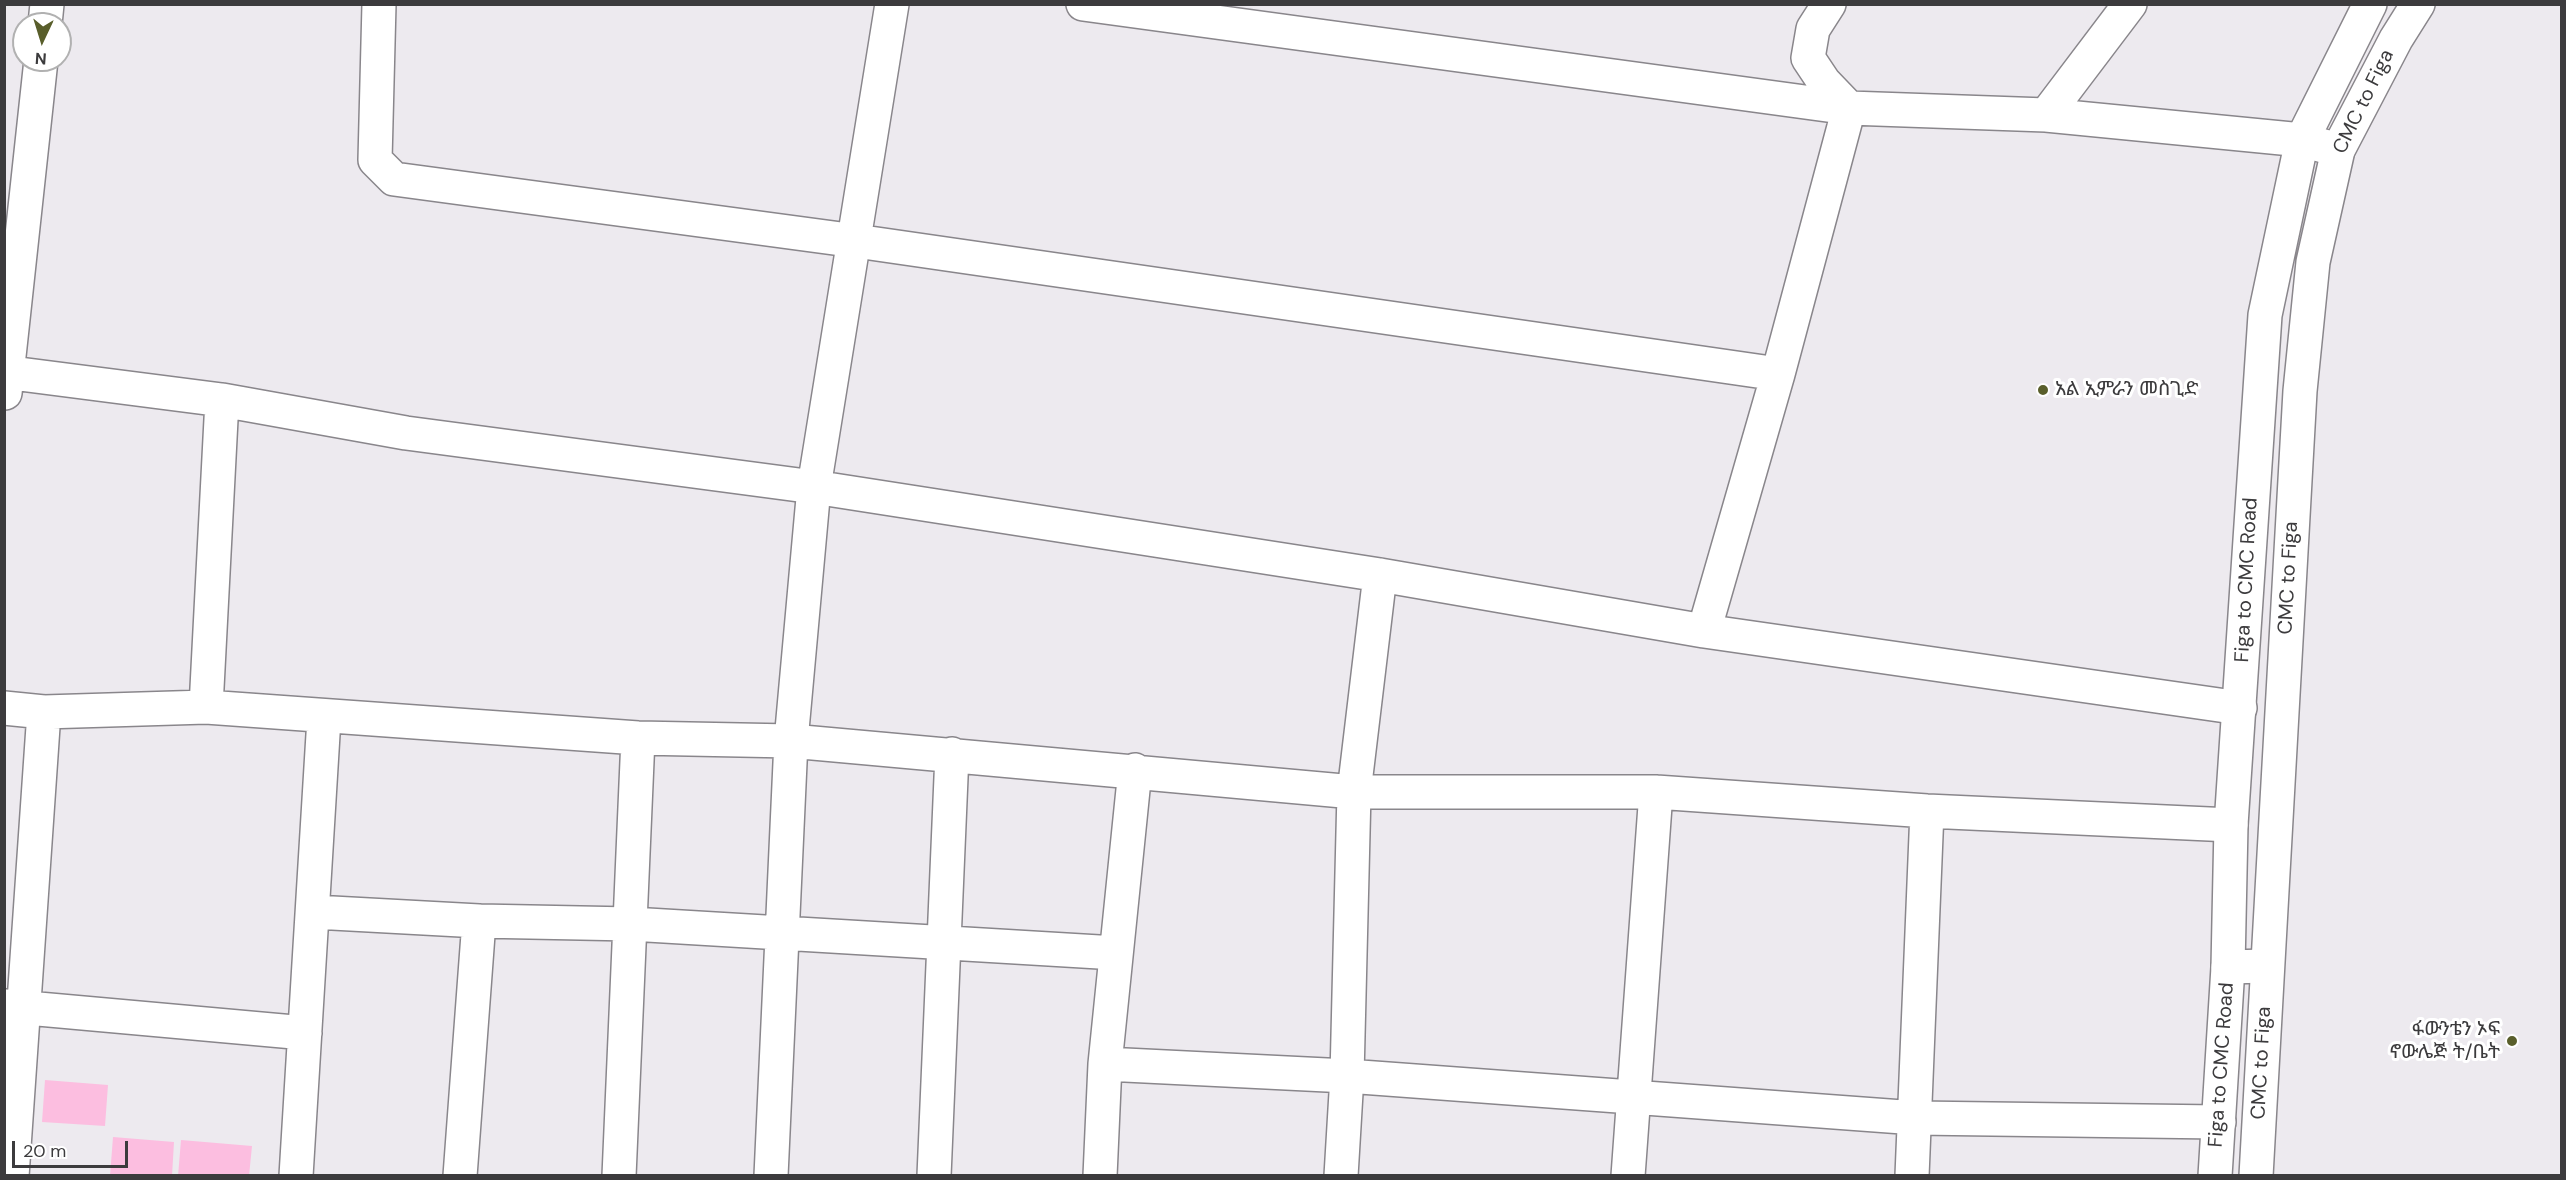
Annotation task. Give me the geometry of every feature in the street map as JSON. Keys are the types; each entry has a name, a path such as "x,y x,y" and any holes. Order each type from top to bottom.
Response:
{"street":[{"path":"379,4 375,160 394,179 855,241 1778,375"},
{"path":"771,1176 780,933 791,741 814,487 892,4"},
{"path":"1083,4 1849,108 2046,115 2302,140 2338,150"},
{"path":"1829,4 1813,29 1808,58 1824,82 1849,108"},
{"path":"2046,115 2130,4"},
{"name":"Figa to CMC Road","path":"2215,1176 2228,967 2231,825 2265,315 2302,140 2370,4"},
{"name":"CMC to Figa","path":"2256,1176 2300,391 2313,262 2338,150 2396,39 2418,4"},
{"path":"40,72 5,380 222,400 406,433 814,487 1380,575 1704,631 2240,708"},
{"path":"1704,631 1778,375 1849,108"},
{"path":"206,707 222,400"},
{"path":"1341,1176 1347,1076 1354,792 1380,575"},
{"path":"4,708 44,712 206,707 324,718 638,738 791,741 1135,770 1354,792 1656,792 1928,811 2231,825"},
{"path":"12,1176 15,1006 44,712"},
{"path":"296,1176 314,912 324,718"},
{"path":"619,1176 638,738"},
{"path":"934,1176 952,754"},
{"path":"1100,1176 1106,1064 1135,770"},
{"path":"1628,1176 1656,792"},
{"path":"1912,1176 1928,811"},
{"path":"314,912 479,921 631,924 1116,953"},
{"path":"460,1176 479,921"},
{"path":"2228,967 2266,966"},
{"path":"15,1006 305,1033"},
{"path":"1106,1064 1347,1076 1916,1118 2219,1122"}],"building":[{"path":"45,1080 108,1085 105,1126 42,1122"},
{"path":"113,1137 174,1142 172,1176 110,1176"},
{"path":"181,1140 252,1146 249,1176 178,1176"}],"place":[{"name":"አል ኢምራን መስጊድ","path":"2043,390"},
{"name":"ፋውንቴን ኦፍ ኖውሌጅ ት/ቤት","path":"2512,1041"}]}
